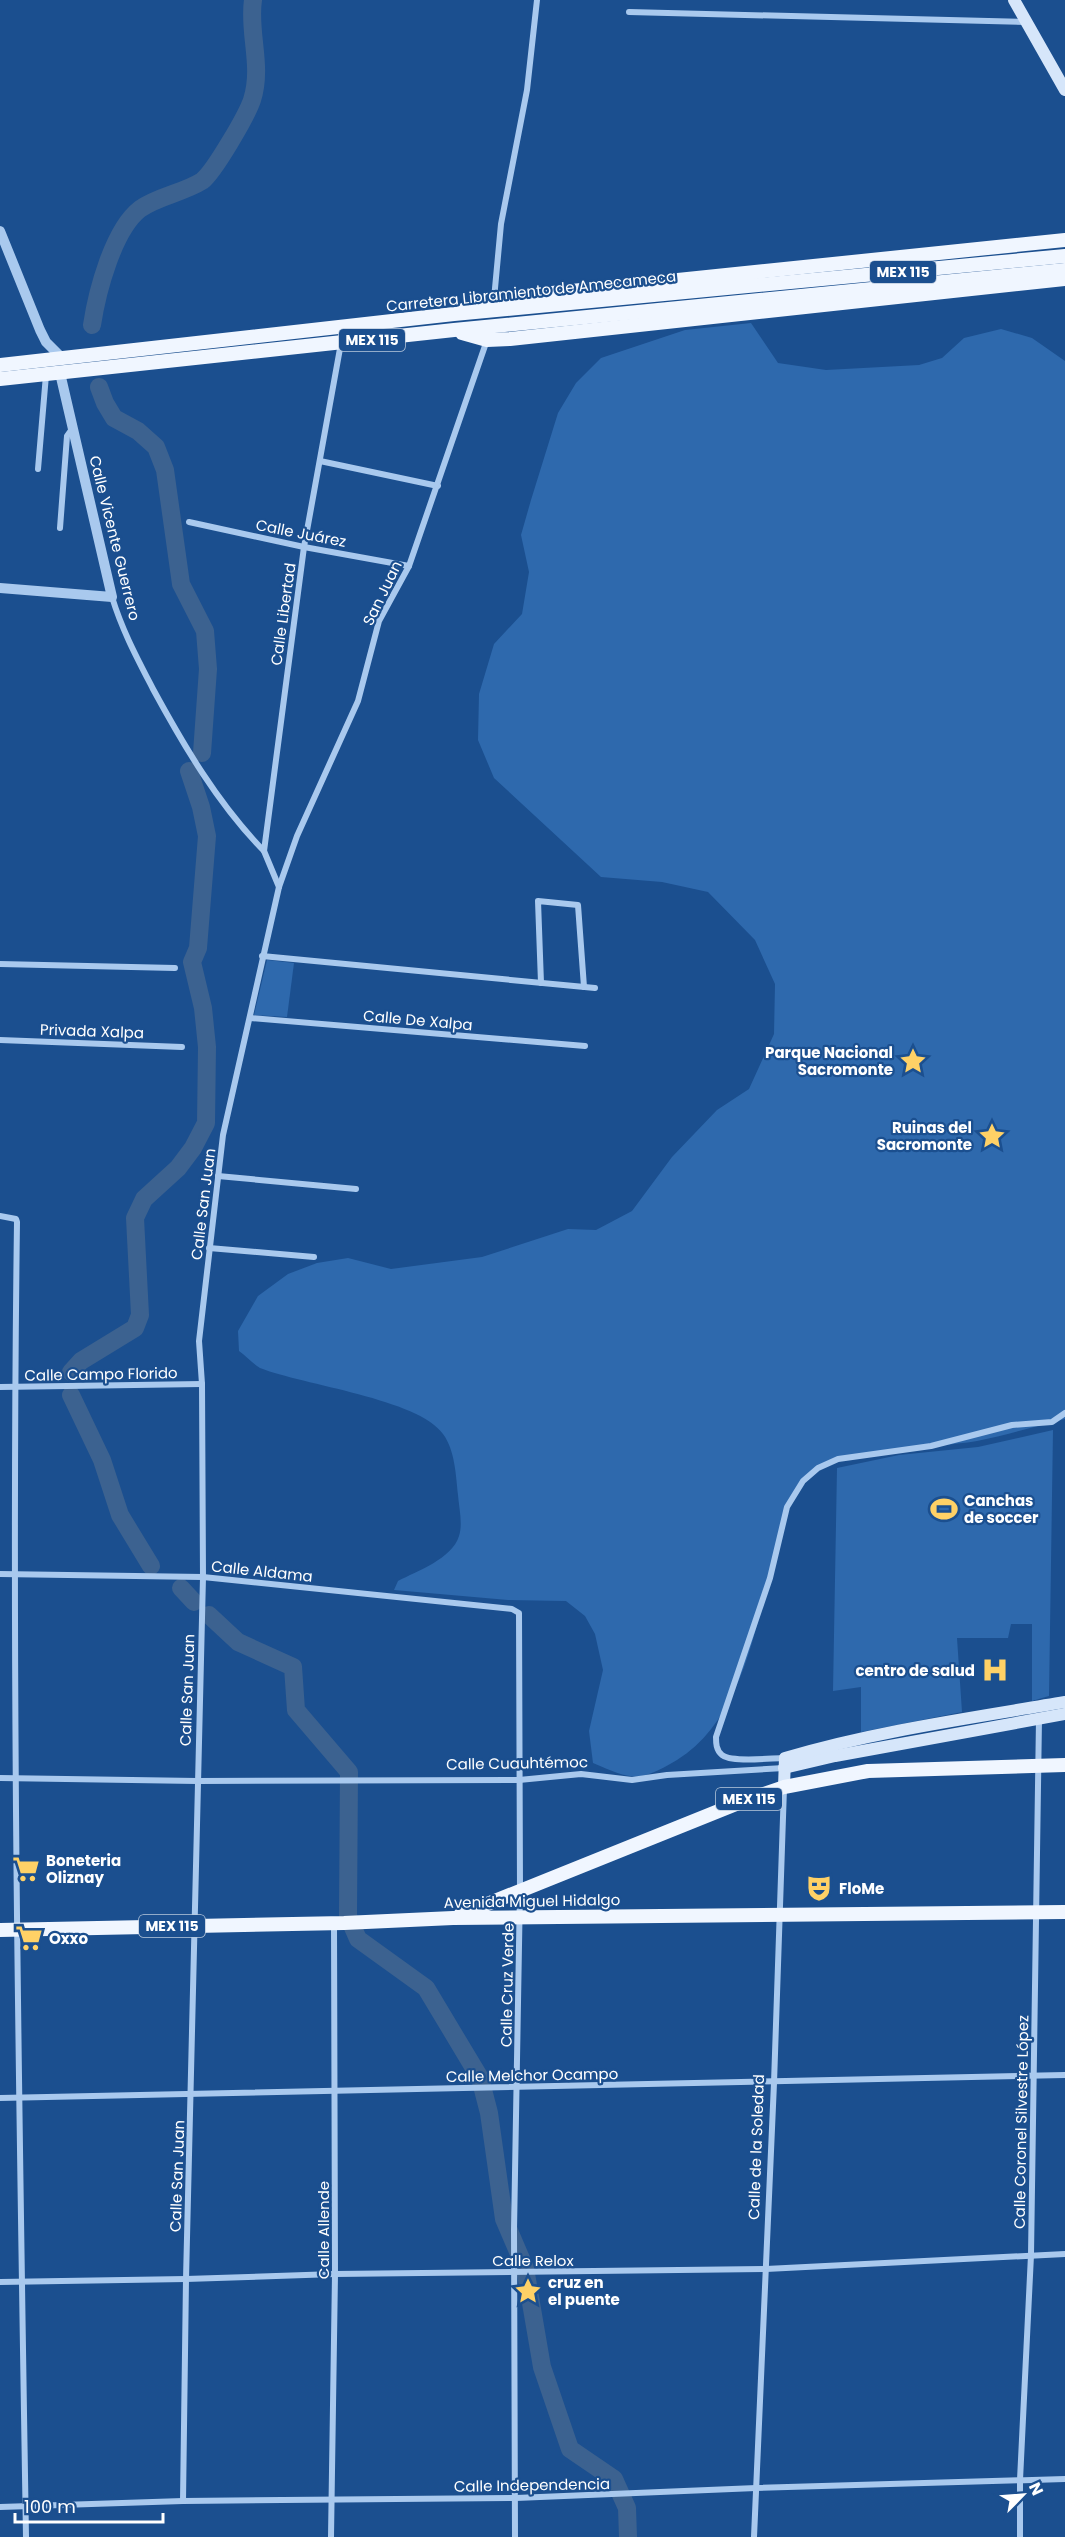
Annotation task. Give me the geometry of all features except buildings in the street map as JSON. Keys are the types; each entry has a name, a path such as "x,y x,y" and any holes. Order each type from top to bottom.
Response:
{"main road":[{"path":"1014,0 1065,90"},
{"path":"454,314 482,301 494,299 1065,240"},
{"name":"Carretera Libramiento de Amecameca","path":"0,365 454,314 1065,256"},
{"name":"Carretera Libramiento de Amecameca","path":"0,379 454,330 1065,270"},
{"path":"454,330 487,340 1065,279"},
{"name":"Calle Cuauhtémoc","path":"785,1763 856,1740 968,1725 1039,1712 1065,1702"},
{"name":"Calle Cuauhtémoc","path":"1039,1712 1065,1714"},
{"name":"Calle de la Soledad","path":"784,1787 785,1763"},
{"name":"MEX 115","path":"453,1918 520,1889 784,1787 868,1771 1065,1766"},
{"name":"Avenida Miguel Hidalgo","path":"0,1930 339,1923 453,1918 1065,1912"}],"street":[{"path":"494,299 501,224 527,90 537,0"},
{"path":"629,12 1027,22"},
{"path":"0,231 40,330 46,342 63,359"},
{"name":"San Juan","path":"279,887 297,836 358,700 379,621 409,566 487,340"},
{"name":"Calle Libertad","path":"264,851 304,547 342,343"},
{"path":"38,469 53,374"},
{"name":"Calle Vicente Guerrero","path":"53,374 73,429 121,629 166,714 226,808 241,828 264,851"},
{"path":"60,528 67,436 73,429"},
{"path":"320,461 438,486"},
{"name":"Calle Juárez","path":"189,522 304,547 409,566"},
{"path":"0,588 112,597"},
{"path":"264,851 279,887"},
{"name":"Calle San Juan","path":"183,2501 202,1577 202,1384 199,1341 223,1135 279,887"},
{"path":"541,983 538,901 578,905 584,987"},
{"path":"262,956 595,988"},
{"path":"0,964 175,968"},
{"name":"Calle De Xalpa","path":"250,1018 585,1046"},
{"name":"Privada Xalpa","path":"0,1040 182,1047"},
{"path":"218,1176 356,1189"},
{"path":"0,1216 16,1219 17,1222 16,1929 26,2537"},
{"path":"210,1248 314,1257"},
{"name":"Calle Campo Florido","path":"0,1387 202,1384"},
{"name":"Calle Cuauhtémoc","path":"785,1763 729,1758 719,1751 716,1746 716,1737 766,1588 787,1507 803,1481 818,1468 838,1459 931,1446 1012,1425 1052,1422 1065,1413"},
{"name":"Calle Aldama","path":"0,1574 202,1577 512,1609 519,1613"},
{"name":"Calle Cruz Verde","path":"515,2537 514,2230 520,1918 519,1613"},
{"name":"Calle Coronel Silvestre López","path":"1020,2537 1020,2480 1031,2255 1039,1712"},
{"name":"Calle Cuauhtémoc","path":"0,1778 519,1780 581,1774 632,1780 785,1763"},
{"name":"Calle de la Soledad","path":"754,2537 774,2083 784,1787"},
{"name":"Calle Allende","path":"331,2537 339,1923"},
{"name":"Calle Melchor Ocampo","path":"0,2098 1065,2075"},
{"name":"Calle Relox","path":"0,2282 335,2274 766,2269 1065,2254"},
{"name":"Calle Independencia","path":"0,2507 183,2501 516,2498 1065,2479"}],"shaded area":[{"name":"Parque Nacional Sacromonte","path":"751,323 778,363 826,370 919,365 942,358 964,338 1001,329 1032,338 1065,361 1065,1419 977,1441 861,1455 819,1470 804,1482 792,1499 784,1520 752,1644 731,1698 699,1743 677,1760 644,1776 627,1776 593,1763 589,1731 603,1670 595,1634 585,1616 566,1601 508,1600 394,1590 398,1581 442,1558 459,1536 461,1521 456,1472 450,1448 443,1434 430,1422 386,1402 260,1368 239,1351 238,1331 258,1296 288,1274 317,1263 348,1258 391,1269 482,1257 568,1229 596,1230 632,1211 672,1157 717,1110 749,1089 774,1034 775,984 755,940 708,892 662,882 601,877 494,778 478,740 479,694 494,644 522,614 529,572 521,535 558,413 576,383 601,358 685,330"},
{"path":"267,960 294,963 287,1017 254,1015"},
{"path":"1053,1430 1049,1696 1032,1701 1032,1624 1011,1624 1008,1638 957,1638 962,1712 861,1732 861,1687 833,1691 837,1468 899,1455 978,1447"}],"waterway":[{"path":"92,325 108,262 114,246 130,219 147,205 202,181 222,155 249,107 256,75 252,24 253,0"},
{"path":"99,387 114,418 138,431 156,447 165,470 181,584 205,631 208,669 202,753"},
{"path":"71,1372 81,1361 135,1328 140,1315 135,1218 144,1199 178,1168 193,1148 206,1123 207,1047 203,1008 192,962 198,948 207,836 201,807 189,771"},
{"path":"71,1395 102,1460 120,1515 151,1566"},
{"path":"181,1588 194,1602"},
{"path":"209,1615 238,1642 293,1667 296,1710 349,1772 348,1916 358,1939 426,1988 480,2078 489,2113 504,2219 525,2268 542,2367 570,2449 614,2479 627,2508 628,2537"}],"place":[{"name":"Parque Nacional Sacromonte","path":"913,1061"},
{"name":"Ruinas del Sacromonte","path":"992,1136"},
{"name":"Canchas de soccer","path":"944,1509"},
{"name":"centro de salud","path":"995,1670"},
{"name":"Boneteria Oliznay","path":"26,1869"},
{"name":"FloMe","path":"819,1888"},
{"name":"Oxxo","path":"29,1938"},
{"name":"cruz en el puente","path":"528,2291"}]}
